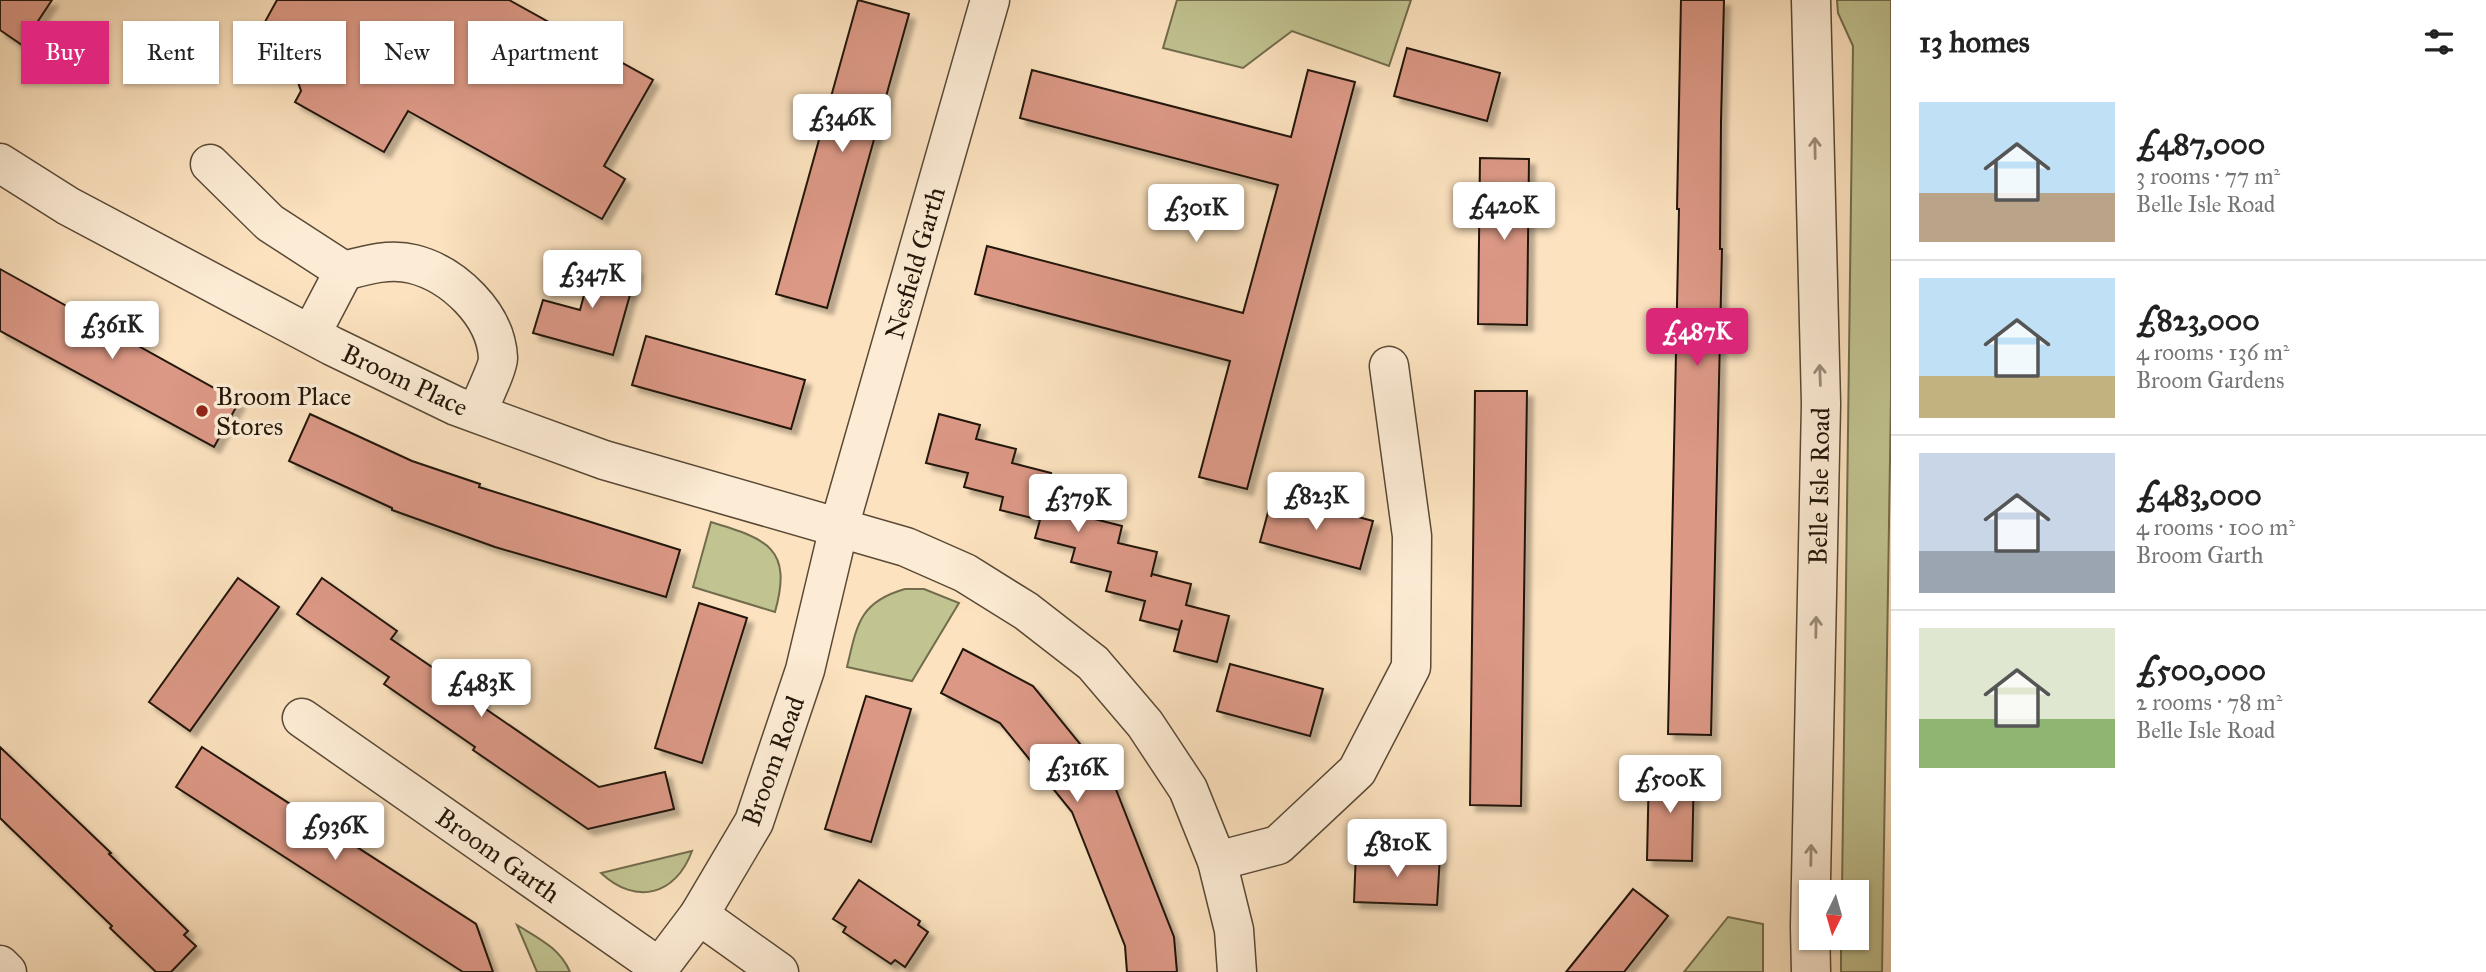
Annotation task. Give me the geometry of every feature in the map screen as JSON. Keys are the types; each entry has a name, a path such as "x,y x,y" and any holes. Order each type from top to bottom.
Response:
{"street":[{"name":"Nesfield Garth","path":"839,527 990,0"},
{"name":"Belle Isle Road","path":"1811,0 1821,404 1811,972"},
{"name":"Broom Place","path":"0,163 68,206 310,334 456,406 604,460 906,547 965,573 1026,611 1093,663 1145,724 1188,789 1217,862 1234,930 1237,972"},
{"path":"210,164 270,223 344,271"},
{"path":"310,334 344,271 377,262 412,264 444,276 471,298 489,327 498,360 477,413"},
{"path":"1217,862 1278,845 1357,771 1411,667 1412,536 1389,366"},
{"name":"Broom Road","path":"657,970 699,915 754,822 805,670 839,527"},
{"name":"Broom Garth","path":"302,718 657,970"},
{"path":"699,915 779,972"},
{"path":"0,965 7,972"}],"green space":[{"path":"1177,0 1411,0 1389,66 1292,31 1243,68 1163,48"},
{"path":"1837,0 1891,0 1891,396 1882,972 1841,972 1841,950 1869,950 1869,880 1842,880 1853,46 1838,13"},
{"path":"711,522 747,534 771,549 780,573 780,590 775,612 693,587"},
{"path":"905,589 924,589 959,603 912,681 847,667 862,617 878,601"},
{"path":"692,851 676,878 654,891 628,890 601,873"},
{"path":"1728,917 1763,924 1763,972 1684,972"},
{"path":"517,925 554,950 570,972 537,972"}],"building":[{"path":"0,0 52,0 38,21 21,21 21,44 0,30"},
{"path":"277,0 509,0 547,21 468,21 468,84 623,84 623,63 653,80 604,166 625,179 602,219 408,111 384,152 295,102 301,91 299,84 346,84 346,21 265,21"},
{"path":"858,0 909,14 827,308 776,294"},
{"path":"1681,0 1724,0 1722,249 1711,735 1668,734"},
{"path":"1407,48 1500,73 1487,121 1394,96"},
{"path":"1032,70 1291,137 1308,70 1355,82 1247,489 1199,477 1230,361 975,294 987,246 1243,313 1278,185 1020,118"},
{"path":"1480,158 1529,159 1527,325 1478,324"},
{"path":"594,258 637,270 613,355 533,333 543,300 580,310"},
{"path":"0,269 239,402 214,447 0,331"},
{"path":"646,336 805,380 791,429 632,385"},
{"path":"1475,391 1527,391 1521,806 1470,805"},
{"path":"310,414 412,461 480,484 479,487 680,550 666,597 495,547 392,510 289,461"},
{"path":"939,414 980,425 976,439 1016,449 1012,463 1051,473 1047,490 1087,500 1083,516 1122,526 1118,543 1157,552 1151,577 1152,574 1191,584 1186,605 1229,616 1217,662 1174,651 1182,620 1179,630 1140,620 1145,601 1106,591 1111,572 1071,562 1075,548 1035,538 1040,520 1000,510 1003,497 964,487 968,473 926,463"},
{"path":"1273,494 1373,521 1360,569 1260,542"},
{"path":"238,578 279,607 190,731 149,702"},
{"path":"322,578 397,631 391,639 483,702 480,705 599,787 665,772 674,809 588,829 473,750 475,747 384,684 389,677 297,614"},
{"path":"699,603 747,618 702,763 655,748"},
{"path":"963,649 1033,686 1115,787 1174,937 1177,972 1127,972 1125,946 1072,812 1000,723 941,693"},
{"path":"1230,664 1323,689 1310,736 1217,711"},
{"path":"866,696 911,709 871,842 825,829"},
{"path":"0,747 188,931 184,935 196,946 171,972 156,972 0,818"},
{"path":"202,747 476,924 493,972 463,972 176,787"},
{"path":"1649,768 1694,770 1692,861 1647,860"},
{"path":"1356,852 1440,856 1437,905 1354,902"},
{"path":"859,880 920,921 918,925 928,932 905,967 895,960 891,964 843,932 846,927 833,919"},
{"path":"1633,889 1668,916 1624,972 1566,972"}],"place":[{"name":"Broom Place Stores","path":"202,411"}]}
